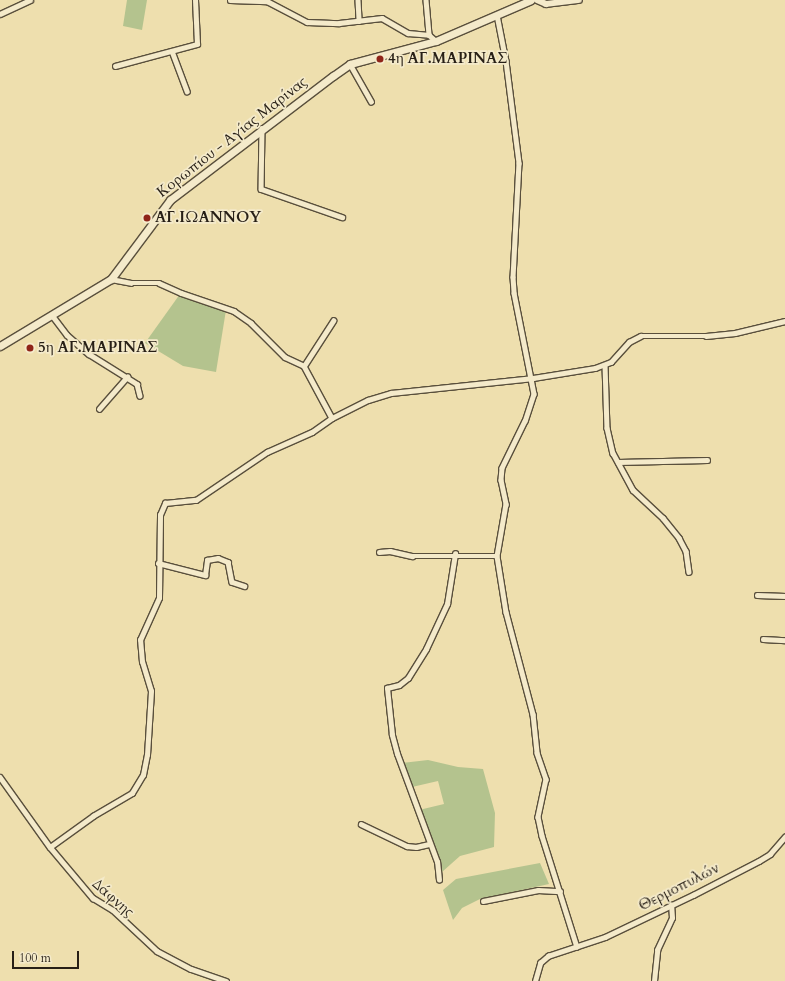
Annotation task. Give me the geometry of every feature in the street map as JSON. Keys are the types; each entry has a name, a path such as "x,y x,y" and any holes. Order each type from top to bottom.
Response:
{"main road":[{"name":"Κορωπίου - Αγίας Μαρίνας","path":"0,346 111,279 170,200 262,128 350,64 436,41 531,0"}],"street":[{"path":"0,14 30,0"},
{"path":"115,66 197,44 195,0"},
{"path":"230,0 267,1 307,22 359,21 382,18 408,33 430,35"},
{"path":"358,0 359,21"},
{"path":"426,0 430,35 436,41"},
{"path":"537,0 546,4 579,0"},
{"path":"497,15 506,61 519,163 513,285 533,378 534,394 525,422 502,468 501,480 506,504 497,556 506,612 532,708 537,753 546,779 538,816 539,823 577,946 544,959 540,963 535,981"},
{"path":"172,51 187,91"},
{"path":"350,64 371,101"},
{"path":"262,128 261,189 342,217"},
{"path":"111,279 131,283 159,283 181,293 227,307 251,323 285,357 304,366 332,418"},
{"path":"52,315 67,335 89,354 137,384 140,396"},
{"path":"304,366 333,321"},
{"path":"50,847 93,816 132,793 144,775 148,755 151,691 142,662 140,640 159,598 158,563 160,515 165,503 196,500 267,452 312,432 332,418 368,400 391,393 533,378 605,365 616,358 629,342 641,336 706,336 735,333 785,321"},
{"path":"605,365 604,388 608,440 633,490 663,518 679,538 686,550 688,572"},
{"path":"99,409 127,377"},
{"path":"618,462 707,460"},
{"path":"379,552 390,550 412,556 455,554 497,556"},
{"path":"440,880 437,862 429,844 394,741 387,688 399,685 408,678 426,649 447,604 455,554"},
{"path":"158,563 205,575 207,560 218,558 228,562 232,582 244,586"},
{"path":"757,595 785,596"},
{"path":"763,639 785,640"},
{"name":"Δάφνης","path":"0,778 50,847 93,898 113,910 157,951 184,966 226,981"},
{"path":"361,824 407,846 416,848 429,844"},
{"name":"Θερμοπυλών","path":"577,946 625,929 759,861 770,854 785,837"},
{"path":"483,901 538,890 560,891"},
{"path":"654,981 657,950 672,918 671,905"}],"green space":[{"path":"127,0 147,0 142,30 123,26"},
{"path":"180,294 226,310 216,372 183,366 145,343"},
{"path":"428,760 458,767 483,769 495,813 494,847 460,856 442,872 419,810 444,804 438,781 412,787 402,763"},
{"path":"540,863 549,884 480,899 462,908 453,920 443,890 456,879"}],"place":[{"name":"4η ΑΓ.ΜΑΡΙΝΑΣ","path":"380,59"},
{"name":"ΑΓ.ΙΩΑΝΝΟΥ","path":"147,218"},
{"name":"5η ΑΓ.ΜΑΡΙΝΑΣ","path":"30,348"}]}
